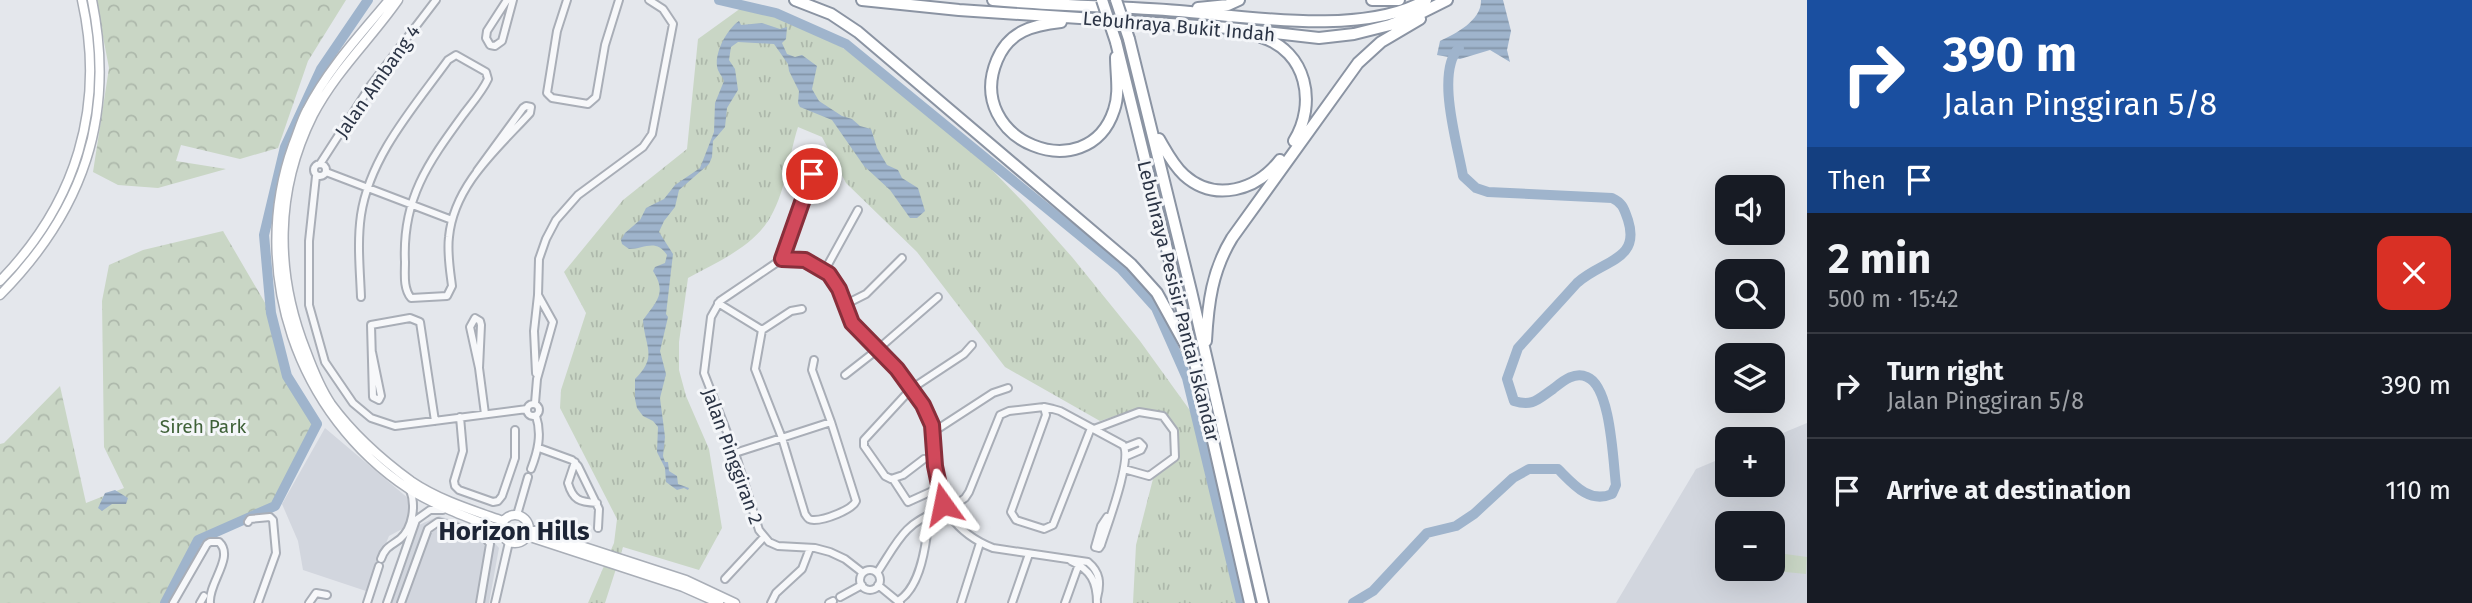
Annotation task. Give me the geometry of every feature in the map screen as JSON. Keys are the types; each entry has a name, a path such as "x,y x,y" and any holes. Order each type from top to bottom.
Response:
{"highway":[{"path":"795,0 831,14 858,32 1126,260 1157,293 1182,341 1199,355 1217,266 1233,238 1358,63 1381,42 1419,21 1426,6"},
{"name":"Lebuhraya Bukit Indah","path":"862,0 1319,38 1354,34 1390,25 1426,6"},
{"name":"Lebuhraya Bukit Indah","path":"993,0 1223,16 1350,20 1387,15 1447,0"},
{"name":"Lebuhraya Pesisir Pantai Iskandar","path":"1102,0 1116,44 1263,603"},
{"name":"Lebuhraya Pesisir Pantai Iskandar","path":"1116,0 1152,127 1250,603"},
{"path":"1178,11 1228,5 1239,0"},
{"path":"1372,0 1399,0"},
{"path":"1085,18 1030,26 1011,39 999,54 993,70 993,95 1000,118 1014,136 1028,145 1051,151 1074,148 1096,137 1111,118 1116,101 1116,44"},
{"path":"1152,127 1182,174 1208,188 1224,191 1242,188 1262,179 1276,166 1298,134 1307,113 1307,93 1301,75 1290,55 1274,42 1229,29"}],"street":[{"path":"0,281 16,265 52,215 77,163 90,86 88,29 82,0"},
{"path":"0,295 32,260 57,225 78,186 86,163 99,88 100,57 92,0"},
{"path":"388,0 332,67 306,112 284,172 275,229 278,279 288,325 312,385 326,408 359,448 409,489 448,511"},
{"path":"398,0 338,72 313,116 291,175 283,230 285,279 295,323 317,381 347,424 374,452 414,482 502,525"},
{"name":"Jalan Ambang 4","path":"320,164 371,85 436,0"},
{"path":"507,0 488,31 486,38 491,45 495,46 502,41 513,0"},
{"path":"567,0 557,31 546,90 552,98 587,104 596,97 605,45 619,0"},
{"path":"531,469 538,448 536,416 540,409 535,403 537,379 534,331 538,259 556,220 578,195 643,147 652,134 673,24 663,9 649,0"},
{"path":"361,297 358,243 361,214 368,188 393,137 451,56 460,55 486,72 488,79 430,161 410,205 404,241 408,295 415,299 447,296 450,293 449,238 452,220 462,194 477,171 523,108 530,107 530,113 477,171"},
{"path":"326,172 325,166 320,164 314,168 316,176 309,241 309,304 326,362 353,403 371,418 395,426 527,409"},
{"path":"782,259 812,174 819,166"},
{"path":"326,172 452,220"},
{"path":"316,176 322,176 326,172"},
{"path":"825,270 858,210"},
{"path":"844,304 866,295 902,258"},
{"path":"762,330 718,303 782,259 805,260 825,270 839,289 852,323 897,369 923,405 933,432 941,508 944,516 950,516"},
{"path":"537,379 553,322 538,295"},
{"path":"845,375 938,297"},
{"name":"Jalan Pinggiran 2","path":"718,303 711,317 704,373 735,453 754,519 764,537 778,546 830,552 845,559 863,573"},
{"path":"802,309 791,311 762,330 755,369 782,438 806,516 814,520 853,507 856,501 812,370 814,360"},
{"path":"372,352 381,396 377,400 373,397 371,324 410,318 420,323 435,421"},
{"path":"479,368 481,325 475,318 470,327 485,414"},
{"path":"939,488 908,502 893,479 885,476 864,446 864,440 911,389 964,354 972,345"},
{"path":"933,432 993,393 1008,388"},
{"path":"527,409 530,404 535,403"},
{"path":"1044,407 1046,415 1011,512 1016,520 1044,530 1053,525 1092,428 1139,412 1163,416 1174,431 1175,457 1149,475 1124,469"},
{"path":"952,507 969,492 1000,415 1009,411 1044,407 1060,411 1124,446 1127,456 1124,469 1111,512 1101,545 1097,548 1094,544 1101,526 1111,512"},
{"path":"527,409 529,415 536,416"},
{"path":"460,417 464,451 454,481 455,486 459,490 493,502 502,496 514,458 515,430"},
{"path":"735,453 831,422"},
{"path":"1124,446 1139,442 1143,446 1141,450 1127,456"},
{"path":"538,448 575,462 597,503 598,528"},
{"path":"893,479 924,460"},
{"path":"575,462 568,483 574,498 580,502 597,503"},
{"path":"517,515 528,477"},
{"path":"367,603 385,549 405,533 414,508 409,489"},
{"path":"877,573 917,519 948,503 953,513 950,516"},
{"path":"387,603 416,520 430,510 437,508 502,525"},
{"path":"517,515 524,518 528,533 521,542 509,542 503,537 502,525 509,516 517,515"},
{"path":"950,516 960,529 980,543 993,548 1081,560 1095,567 1100,581 1097,600"},
{"path":"248,523 250,519 258,517 270,517 273,520 276,553 258,603"},
{"path":"401,603 428,529 438,523 444,523 483,535 490,544 480,603"},
{"path":"528,533 683,587 719,603"},
{"path":"528,533 686,580 735,603"},
{"path":"878,585 899,602 911,591 925,549 927,534"},
{"path":"725,579 764,537"},
{"path":"173,603 207,544 219,542 225,548 226,554 211,590 210,603"},
{"path":"495,603 509,542"},
{"path":"961,603 980,543"},
{"path":"771,603 776,593 802,569 810,548"},
{"path":"385,549 395,551 402,558"},
{"path":"1012,603 1029,554"},
{"path":"1068,559 1079,564 1092,576 1097,600"},
{"path":"1065,603 1079,564"},
{"path":"870,570 880,578 878,585 870,589 862,585 863,573 870,570"},
{"path":"840,597 862,585"},
{"path":"391,589 404,594"},
{"path":"309,603 316,593 327,594"}],"shaded area":[{"path":"1807,423 1807,603 1616,603 1696,469 1715,461 1715,497 1785,497 1785,432"},
{"path":"325,428 409,499 411,509 408,522 404,528 389,536 366,591 303,570 298,541 282,504"},
{"path":"439,516 482,529 499,548 489,603 392,603 419,525"}],"green space":[{"path":"96,0 346,0 308,61 278,148 240,159 181,145 176,161 226,169 158,188 118,185 93,172 109,68"},
{"path":"741,8 779,15 812,28 908,95 966,143 1072,257 1140,341 1194,416 1238,603 1133,603 1136,545 1154,475 1179,459 1179,433 1166,413 1139,408 1100,421 1005,367 917,252 846,183 822,137 798,127 784,184 764,227 734,253 688,278 679,342 679,370 686,396 709,449 722,528 699,570 623,547 605,603 588,603 614,543 617,519 560,408 561,390 586,313 564,272 623,200 687,149 698,39"},
{"name":"Sireh Park","path":"223,231 271,313 287,376 317,424 275,506 198,540 165,603 0,603 0,444 60,386 86,503 124,488 104,447 102,301 109,265 143,250"},
{"path":"1785,554 1807,557 1806,574 1785,572"}],"water":[{"path":"1481,0 1503,0 1511,31 1507,50 1510,62 1490,50 1460,59 1437,55 1440,41 1473,20"},
{"path":"739,21 741,25 762,23 780,29 787,27 786,39 782,43 787,54 795,57 802,55 817,66 812,89 819,101 860,126 871,129 877,148 887,165 898,170 902,178 918,188 925,211 917,218 910,218 890,190 864,166 832,120 800,107 799,91 788,64 774,44 738,42 731,47 729,60 735,69 738,90 727,108 725,127 713,141 709,164 679,190 675,207 659,232 673,254 666,314 668,317 660,351 666,374 660,398 665,437 663,456 665,462 668,462 669,471 677,476 678,484 689,488 677,490 666,482 665,468 657,452 658,427 643,416 635,399 635,379 648,358 643,320 659,297 660,291 653,271 655,267 665,263 667,255 654,246 629,249 621,240 640,220 646,208 664,199 675,185 700,168 714,132 715,103 724,81 718,68 718,54 726,35"},
{"path":"115,490 128,498 126,504 112,504 102,511 98,508 105,493"}],"waterway":[{"path":"165,603 198,540 275,506 317,424 287,376 271,313 264,235 285,147 321,69 368,0"},
{"path":"719,0 776,13 846,44 1121,269 1156,308 1187,378 1241,603"},
{"path":"1353,603 1373,591 1427,533 1456,526 1474,514 1513,478 1529,469 1558,469 1582,491 1596,496 1612,494 1616,485 1606,409 1595,383 1587,377 1573,376 1539,399 1526,403 1514,401 1507,379 1518,348 1577,283 1624,252 1631,234 1627,216 1621,204 1612,198 1488,192 1476,188 1463,176 1448,91 1452,59 1459,48"}],"district":[{"name":"Horizon Hills","path":"514,531"}],"route":[{"path":"812,174 782,259 799,258 818,265 829,274 839,289 852,323 897,369 923,405 932,425 935,466 943,504"}]}
